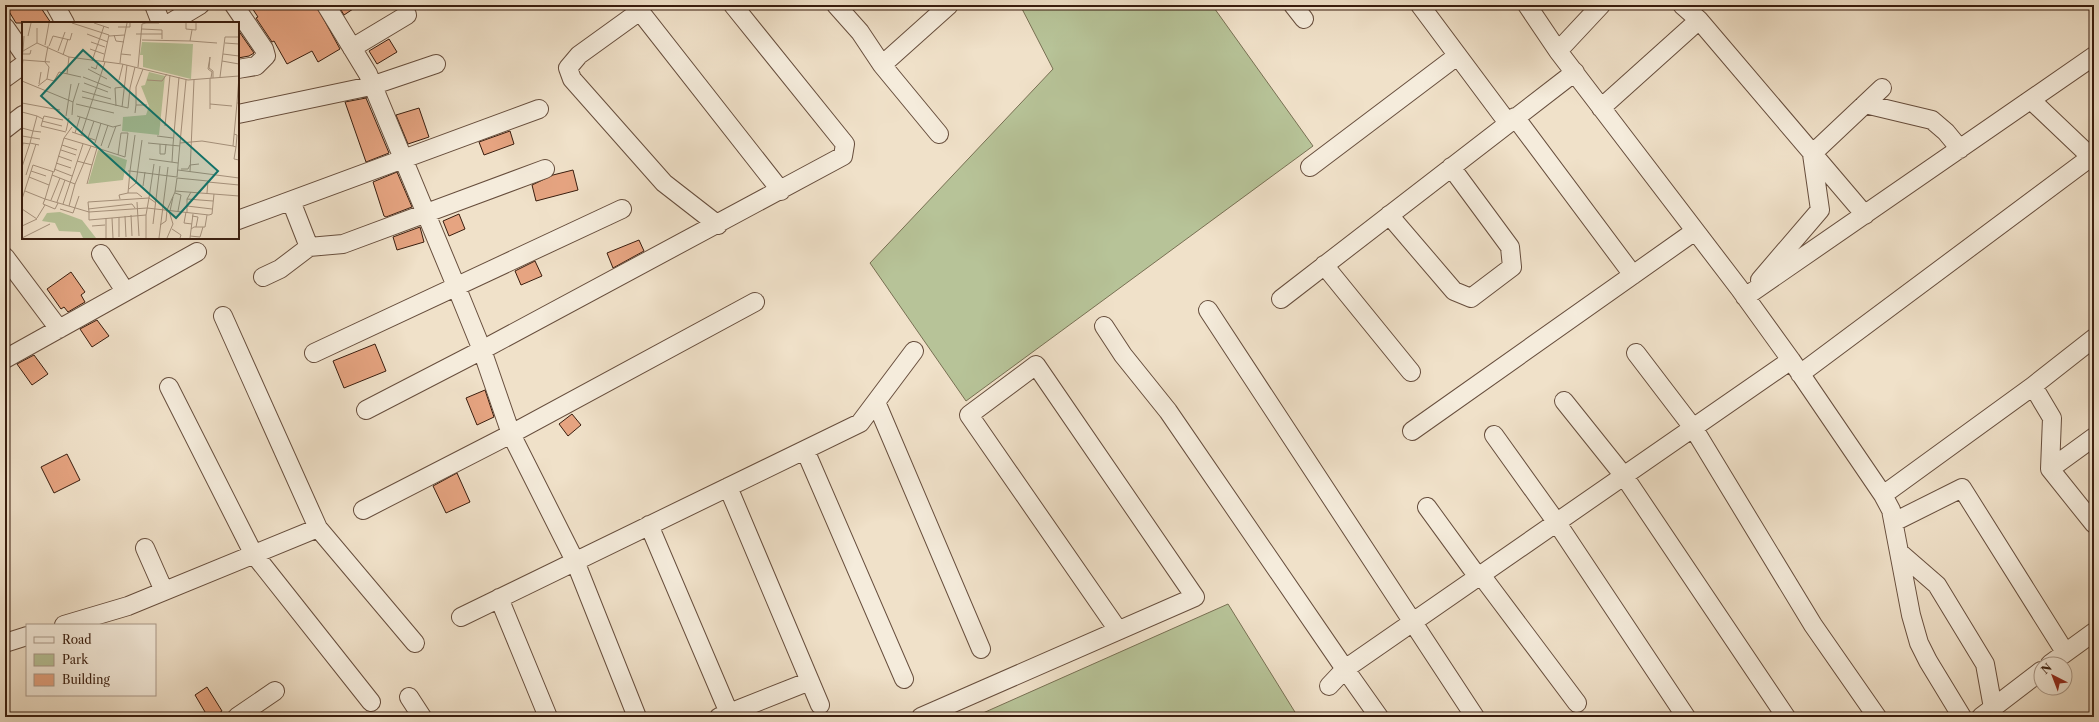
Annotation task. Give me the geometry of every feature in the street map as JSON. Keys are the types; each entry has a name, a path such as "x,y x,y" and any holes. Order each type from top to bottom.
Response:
{"street":[{"path":"55,5 64,22"},
{"path":"154,5 161,22"},
{"path":"172,22 200,5"},
{"path":"234,5 264,49 266,56 256,66 239,69"},
{"path":"326,5 368,74 371,86 404,158 482,350 511,434 574,561 637,717"},
{"path":"366,410 718,225 843,156 845,144 733,5"},
{"path":"836,5 860,32 882,65 939,134"},
{"path":"882,65 949,5"},
{"path":"1420,5 1457,56 1512,120 1633,275"},
{"path":"1527,5 1558,51 1745,297 1883,495 1892,510 1911,615 1919,642 1928,661 1962,717"},
{"path":"1558,51 1601,5"},
{"path":"1682,5 1699,20 1865,215"},
{"path":"718,225 664,183 572,79 568,68 580,55 638,8 781,191"},
{"path":"352,48 407,15"},
{"path":"1601,108 1699,20"},
{"path":"5,27 22,51"},
{"path":"1310,167 1457,56"},
{"path":"1745,297 2094,56"},
{"path":"239,114 371,86 436,64"},
{"path":"5,78 22,66"},
{"path":"1281,299 1575,72"},
{"path":"1812,154 1882,88"},
{"path":"1329,686 1345,669 1624,476 1694,429 1795,367 2093,159 2031,100"},
{"path":"1865,104 1932,120 1946,132 1960,149"},
{"path":"239,220 540,109"},
{"path":"5,129 22,116"},
{"path":"1745,297 1820,210 1812,154"},
{"path":"1389,215 1454,291 1471,298 1484,289 1512,267 1510,247 1450,168"},
{"path":"263,277 280,269 309,247 343,244 545,169"},
{"path":"291,201 309,247"},
{"path":"314,353 622,209"},
{"path":"1412,431 1695,231"},
{"path":"5,359 197,252"},
{"path":"101,254 125,291"},
{"path":"5,257 59,329"},
{"path":"1324,266 1411,372"},
{"path":"363,510 511,434 755,302"},
{"path":"1208,310 1475,717"},
{"path":"223,316 318,528 415,643"},
{"path":"1104,326 1123,355 1168,411 1379,717"},
{"path":"1883,495 2033,386 2094,338"},
{"path":"461,617 860,423 914,350"},
{"path":"1636,353 1694,429 1813,625 1877,717"},
{"path":"921,717 1195,596 1036,365 969,415 1118,630"},
{"path":"2033,386 2052,418 2050,469 2094,524"},
{"path":"169,387 253,553 371,702"},
{"path":"1564,401 1624,476 1786,717"},
{"path":"876,402 981,649"},
{"path":"1494,435 1556,523 1686,717"},
{"path":"2050,469 2094,437"},
{"path":"804,450 904,679"},
{"path":"728,487 820,705"},
{"path":"1894,522 1962,488 2065,652"},
{"path":"1427,507 1577,703"},
{"path":"648,526 724,715 810,681"},
{"path":"67,624 128,606 253,553 318,528"},
{"path":"145,548 164,591"},
{"path":"1899,552 1937,585 1985,664 1987,714"},
{"path":"500,598 548,717"},
{"path":"2060,656 2094,632"},
{"path":"5,643 26,636"},
{"path":"1987,714 2033,677"},
{"path":"237,717 275,691"},
{"path":"409,697 422,717"}],"green space":[{"path":"1020,5 1212,5 1313,146 966,401 870,263 1053,69"},
{"path":"1228,604 1298,717 974,717"}],"building":[{"path":"5,5 39,5 50,22 22,22 16,23"},
{"path":"250,5 316,5 340,49 318,62 312,51 287,64 274,41 272,42 256,18 258,17"},
{"path":"338,5 359,5 344,15"},
{"path":"239,31 254,53 249,56 239,58"},
{"path":"389,39 397,52 377,64 369,51"},
{"path":"366,98 389,153 366,162 345,102"},
{"path":"419,108 429,137 408,144 396,115"},
{"path":"510,131 514,144 484,155 479,142"},
{"path":"573,170 578,190 536,201 532,185 553,175"},
{"path":"397,172 412,207 386,217 384,216 373,182"},
{"path":"459,214 465,229 449,236 443,221"},
{"path":"420,227 424,242 397,250 393,237"},
{"path":"639,240 644,251 613,268 607,253"},
{"path":"535,261 542,276 521,285 515,271"},
{"path":"71,272 85,292 81,295 85,302 68,312 64,307 61,309 47,289"},
{"path":"97,320 109,336 92,347 80,329"},
{"path":"375,344 386,371 344,388 333,361"},
{"path":"34,355 48,374 32,385 17,364"},
{"path":"485,390 494,417 477,425 466,398"},
{"path":"572,414 581,425 568,436 559,424"},
{"path":"67,454 80,480 54,493 41,467"},
{"path":"457,473 470,502 446,513 433,486"},
{"path":"207,687 222,711 213,717 208,717 195,695"}]}
